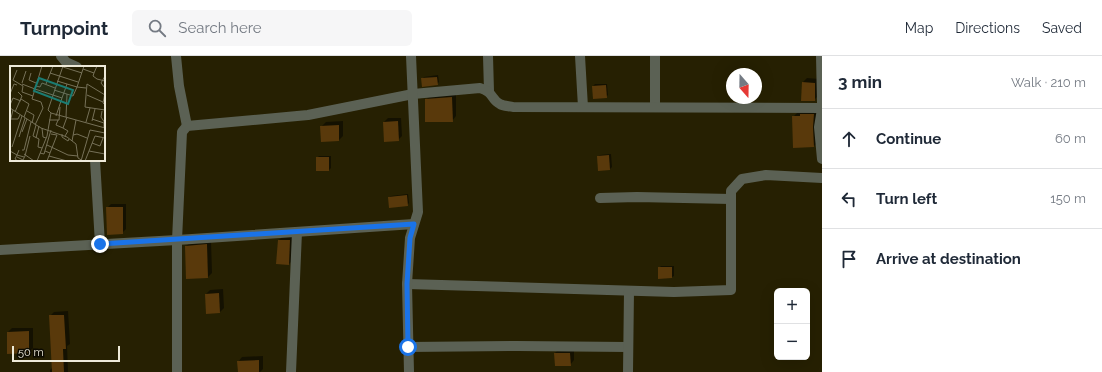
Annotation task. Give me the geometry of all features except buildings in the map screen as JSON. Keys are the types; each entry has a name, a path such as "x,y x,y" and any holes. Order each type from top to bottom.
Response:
{"street":[{"path":"61,56 66,62 75,66"},
{"path":"176,56 179,86 187,126"},
{"path":"409,372 407,284 410,238 418,212 411,56"},
{"path":"488,56 489,91 495,100 500,104 513,106 822,109 819,127 822,159"},
{"path":"580,56 583,107"},
{"path":"655,56 655,107"},
{"path":"821,56 822,102"},
{"path":"177,372 177,240 182,132 187,126 308,115 413,94 480,88 489,91"},
{"path":"95,161 100,244"},
{"path":"407,284 674,292 731,290 731,191 742,179 766,175 822,178 822,174"},
{"path":"600,198 637,197 731,199"},
{"path":"0,250 414,224"},
{"path":"291,372 297,232"},
{"path":"628,372 629,291"},
{"path":"408,347 628,347"}],"route":[{"path":"100,244 414,224 410,238 407,284 408,347"}]}
